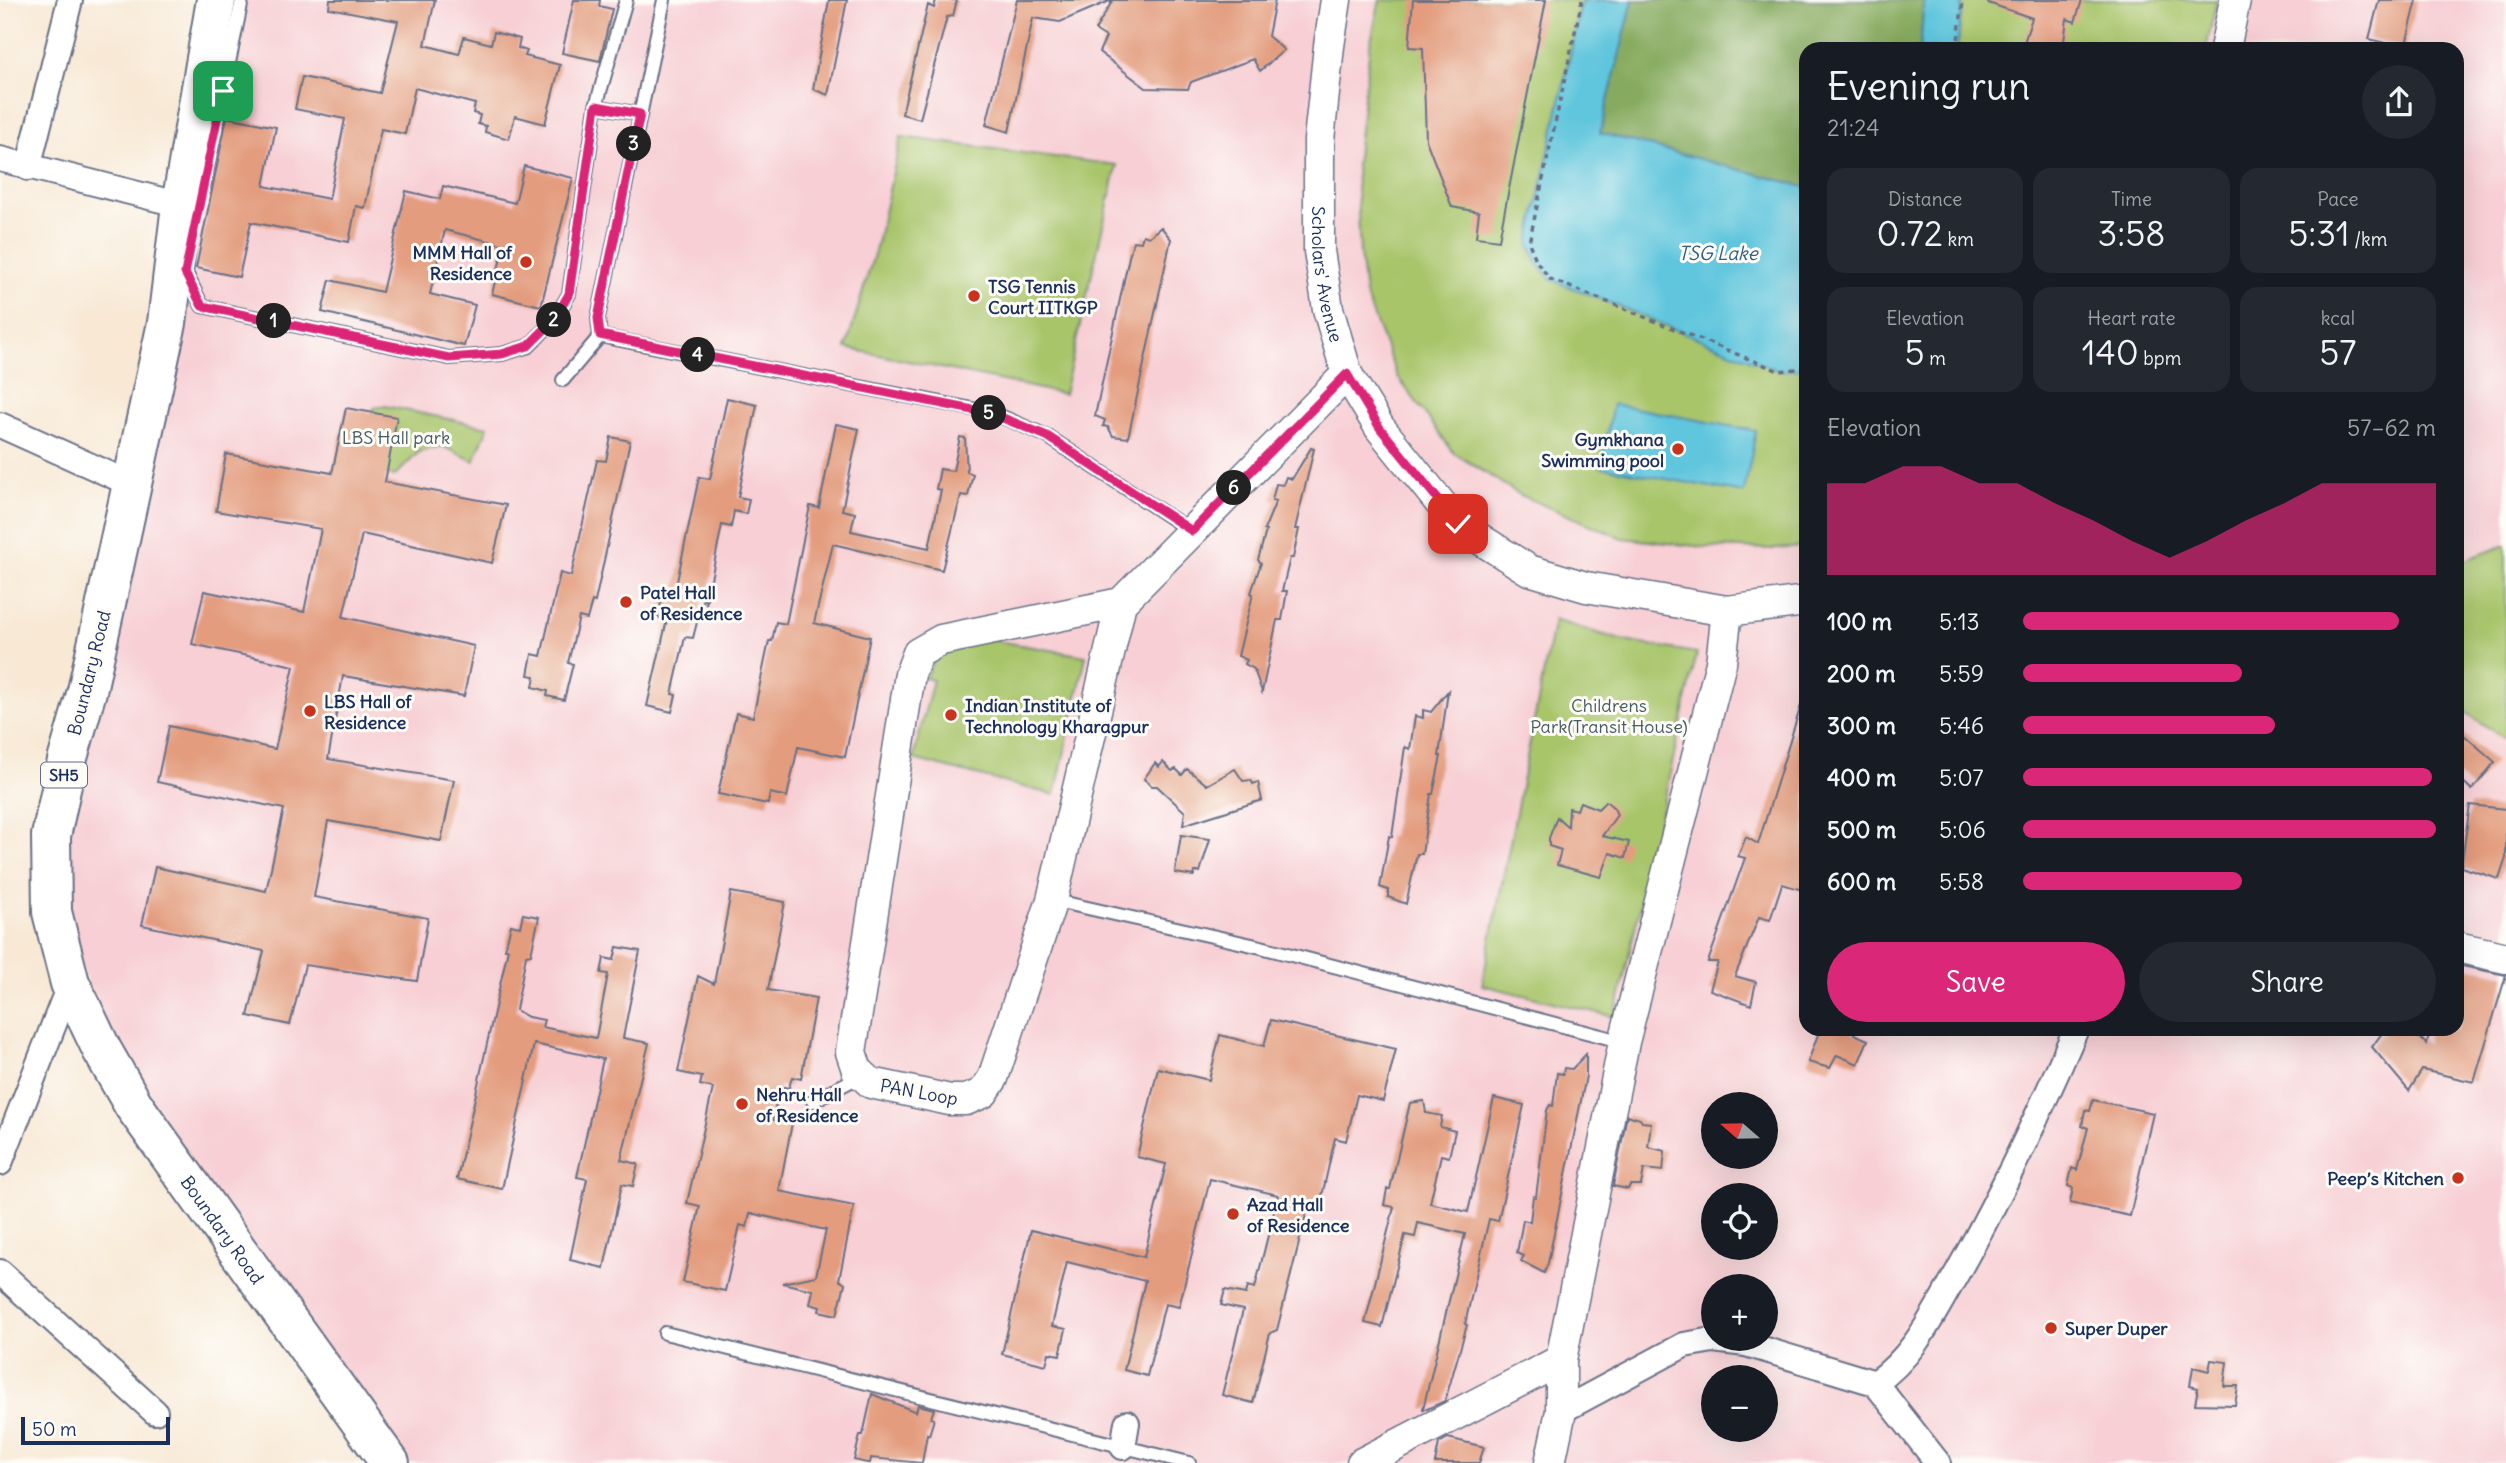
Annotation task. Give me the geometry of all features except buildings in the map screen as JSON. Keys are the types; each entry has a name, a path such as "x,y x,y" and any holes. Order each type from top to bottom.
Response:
{"main road":[{"name":"Boundary Road","path":"216,0 190,205 167,323 87,691 67,761 51,836 52,912 70,983 102,1051 134,1106 390,1463"}],"street":[{"path":"28,167 70,0"},
{"name":"Scholars' Avenue","path":"1336,0 1320,140 1320,251 1328,309 1347,374 1380,428 1458,524 1529,570 1586,587 1727,611 1799,602"},
{"path":"2226,42 2235,0"},
{"path":"0,159 190,205"},
{"path":"1121,603 1347,374"},
{"path":"0,425 131,484"},
{"name":"PAN Loop","path":"1121,603 1052,900 993,1078 983,1093 966,1100 950,1100 871,1083 857,1070 851,1052 910,674 918,653 941,640 1121,603"},
{"path":"1550,1463 1561,1411 1561,1360 1624,1042 1721,663 1727,611"},
{"path":"2464,949 2506,958"},
{"path":"0,1163 70,983"},
{"path":"1875,1383 1892,1371 1928,1324 1993,1209 2073,1036"},
{"path":"0,1272 155,1412"},
{"path":"1561,1411 1684,1345 1713,1339 1746,1344 1875,1383 1938,1463"},
{"path":"1362,1463 1561,1360"}],"lane":[{"path":"190,205 242,0"},
{"path":"188,259 185,273 202,306 449,358 502,354 528,346 554,320 569,294 596,106 625,0"},
{"path":"563,380 600,335 598,318 664,0"},
{"path":"596,106 640,114"},
{"path":"600,335 993,414 1047,436 1192,531"},
{"path":"1052,900 1261,947 1624,1042"},
{"path":"813,1101 863,1075"},
{"path":"665,1333 1124,1444 1189,1463"}],"path":[{"path":"1582,0 1529,243 1537,262 1550,279 1779,371 1799,369"},
{"path":"1958,42 1963,0"}],"shaded area":[{"name":"Indian Institute of Technology Kharagpur","path":"228,0 2506,0 2506,1463 405,1463 129,1080 78,958 65,902 66,832"}],"green space":[{"path":"1380,0 2217,0 2208,42 1799,42 1799,547 1773,549 1704,547 1622,538 1522,496 1454,453 1397,376 1365,294 1360,254 1356,165 1370,45"},
{"path":"1633,0 1924,0 1921,42 1799,42 1799,185 1600,133"},
{"name":"TSG Tennis Court IITKGP","path":"901,137 1117,165 1064,394 846,348 877,244"},
{"name":"LBS Hall park","path":"385,406 488,427 474,461 442,446 419,452 395,476 360,468 374,408"},
{"path":"2506,545 2506,740 2464,711 2464,560"},
{"name":"Childrens Park(Transit House)","path":"1554,620 1624,641 1697,653 1615,1017 1482,985"},
{"path":"980,638 1086,656 1055,795 913,759 933,680 925,678 939,650"}],"water":[{"name":"TSG Lake","path":"1582,0 1633,0 1600,133 1799,185 1799,369 1779,371 1550,279 1537,262 1529,243"},
{"path":"1924,0 1963,0 1958,42 1921,42"},
{"name":"Gymkhana Swimming pool","path":"1613,404 1756,431 1744,493 1601,467"}],"place":[{"name":"MMM Hall of Residence","path":"526,262"},
{"name":"TSG Tennis Court IITKGP","path":"974,296"},
{"name":"Gymkhana Swimming pool","path":"1678,449"},
{"name":"Patel Hall of Residence","path":"626,602"},
{"name":"LBS Hall of Residence","path":"310,711"},
{"name":"Indian Institute of Technology Kharagpur","path":"951,715"},
{"name":"Nehru Hall of Residence","path":"742,1104"},
{"name":"Peep’s Kitchen","path":"2458,1178"},
{"name":"Azad Hall of Residence","path":"1233,1214"},
{"name":"Super Duper","path":"2051,1328"}],"route":[{"path":"223,91 185,273 202,306 449,358 502,354 528,346 554,320 569,294 596,106 640,114 598,318 600,335 993,414 1047,436 1192,531 1347,374 1380,428 1458,524"}]}
